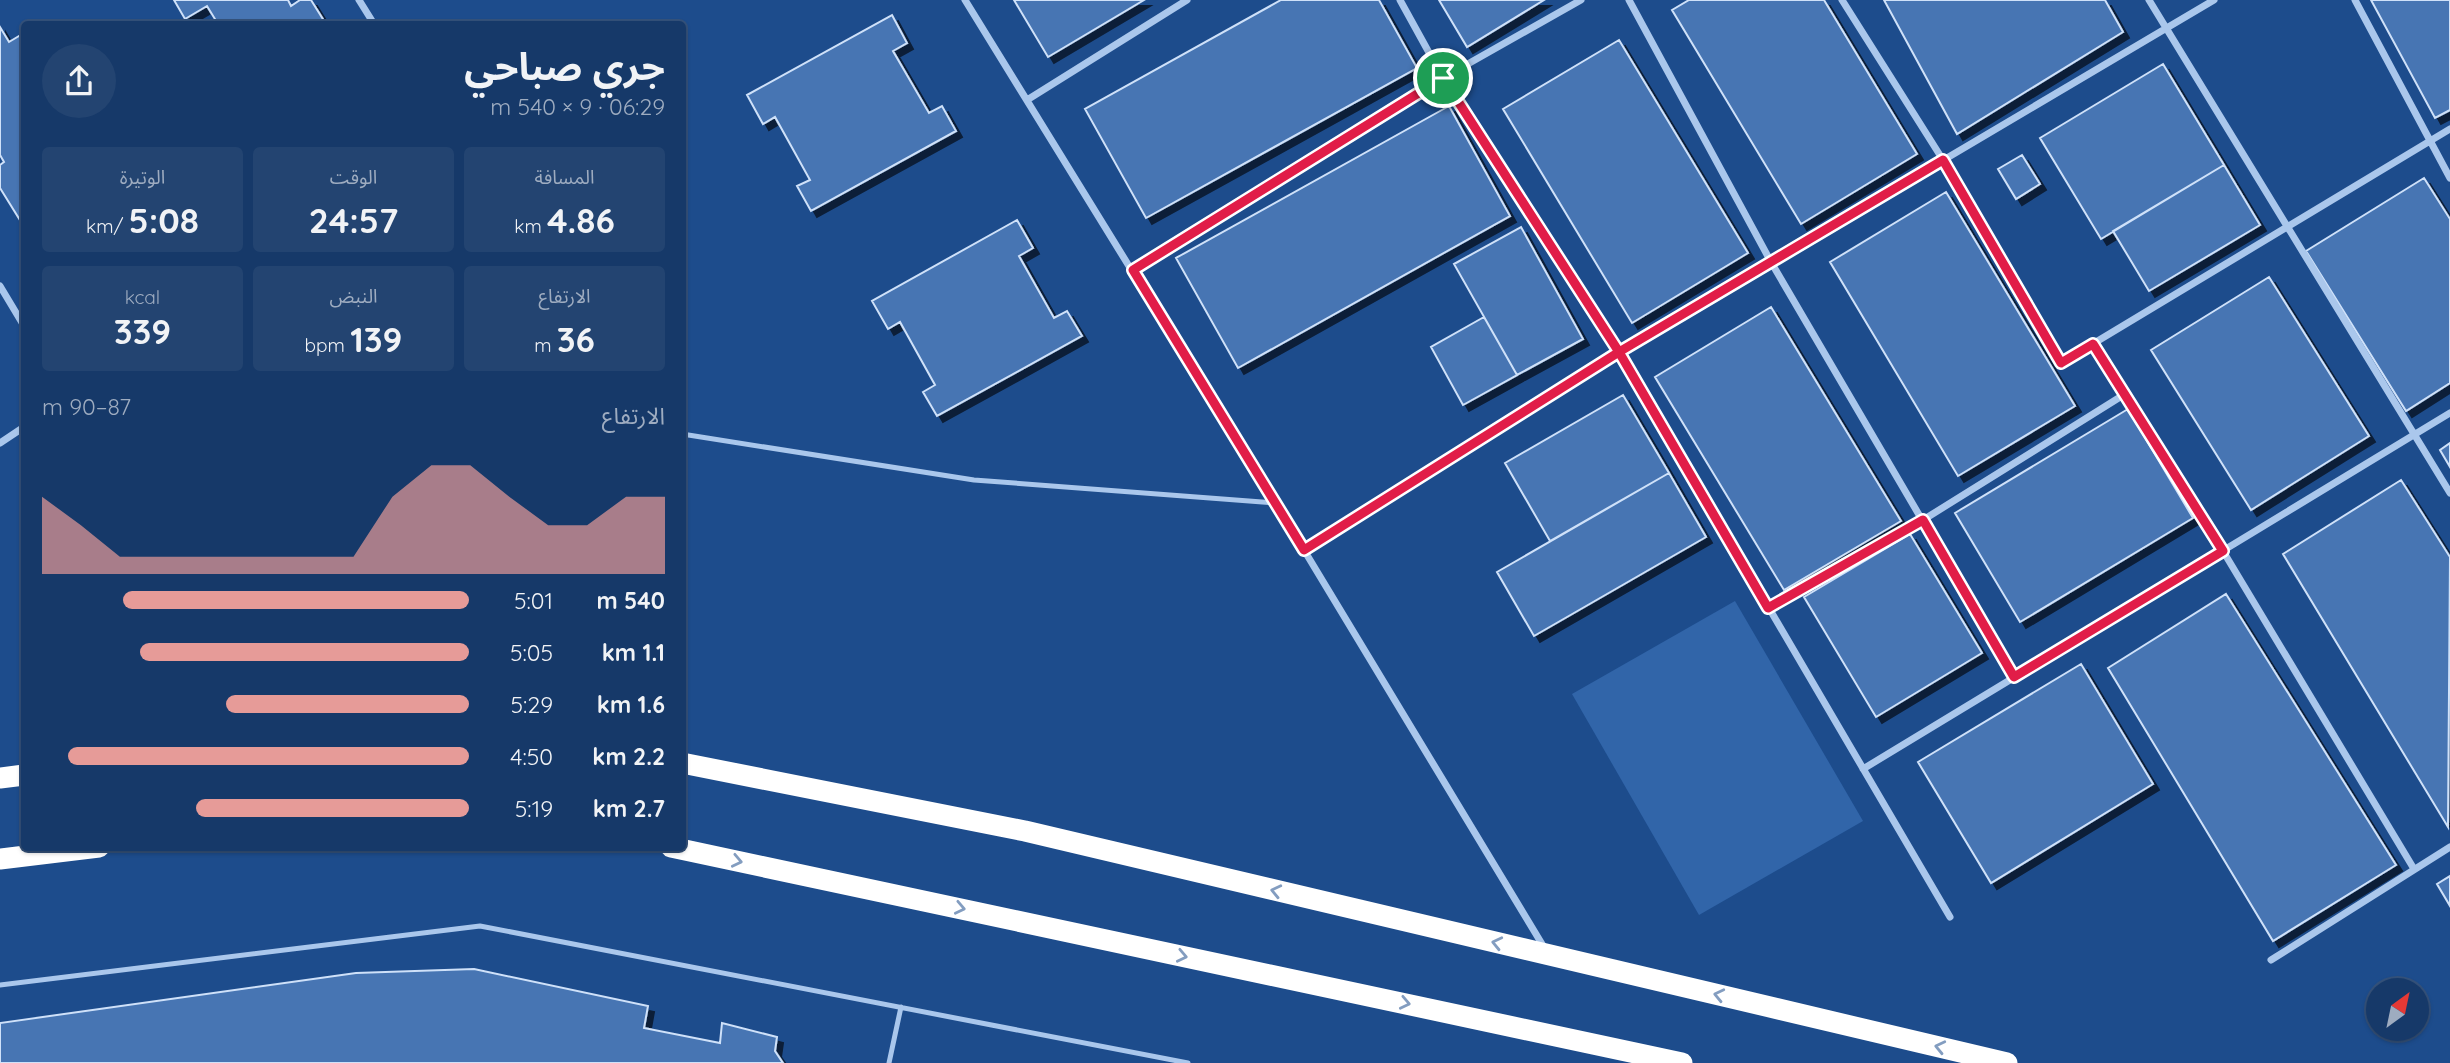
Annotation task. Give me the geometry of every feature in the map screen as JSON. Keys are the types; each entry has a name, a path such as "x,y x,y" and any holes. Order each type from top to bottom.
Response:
{"highway":[{"path":"686,764 1025,831 2007,1063"},
{"path":"0,778 21,775"},
{"path":"686,850 1682,1063"},
{"path":"0,859 66,851"}],"street":[{"path":"359,0 372,21"},
{"path":"965,0 1133,270 1549,955"},
{"path":"1027,100 1187,0"},
{"path":"1400,0 1443,78 1619,352 1950,917"},
{"path":"1133,270 1443,78 1581,0"},
{"path":"1629,0 1771,262 2014,677"},
{"path":"1842,0 1943,160 2061,363 2450,129"},
{"path":"2149,0 2450,493"},
{"path":"1304,550 1619,352 2214,0"},
{"path":"2354,0 2428,142 2450,178"},
{"path":"0,286 21,321"},
{"path":"2093,344 2223,551 2414,869"},
{"path":"1768,608 1923,520 2125,394"},
{"path":"1863,769 2450,413"},
{"path":"0,443 21,429"},
{"path":"2271,960 2450,847"}],"lane":[{"path":"686,434 974,480 1275,503"},
{"path":"0,985 480,926 1188,1063"},
{"path":"889,1063 901,1007"}],"shaded area":[{"path":"1735,601 1863,821 1699,915 1572,694"}],"building":[{"path":"174,0 288,0 291,6 300,0 311,0 324,21 216,21 207,6 185,19"},
{"path":"1014,0 1144,0 1048,57"},
{"path":"1281,0 1379,0 1417,68 1146,218 1085,109"},
{"path":"1439,0 1544,0 1467,47"},
{"path":"1689,0 1824,0 1917,154 1801,224 1672,10"},
{"path":"1884,0 2105,0 2123,32 1957,134"},
{"path":"2371,0 2450,0 2450,110 2435,118"},
{"path":"892,15 907,43 893,51 929,113 942,106 956,131 811,211 797,186 810,180 775,117 763,124 747,95"},
{"path":"0,27 9,42 21,35 21,222 0,188 0,165 4,162 0,155"},
{"path":"1619,40 1748,253 1632,323 1503,109"},
{"path":"2163,64 2224,165 2101,239 2040,138"},
{"path":"1449,106 1510,216 1238,368 1176,258"},
{"path":"2022,155 2040,184 2016,199 1998,169"},
{"path":"2224,165 2260,225 2149,291 2113,231"},
{"path":"2424,178 2450,219 2450,383 2406,411 2306,251"},
{"path":"1946,192 2075,406 1958,476 1830,262"},
{"path":"1017,220 1033,248 1019,256 1054,318 1067,311 1082,336 937,416 923,392 935,385 900,322 888,329 872,301"},
{"path":"1521,227 1583,339 1517,375 1454,264"},
{"path":"2269,277 2369,436 2251,510 2151,350"},
{"path":"1771,307 1901,521 1784,590 1655,377"},
{"path":"1484,317 1517,375 1463,405 1431,347"},
{"path":"1623,395 1669,473 1550,541 1505,463"},
{"path":"2128,409 2193,518 2020,622 1955,513"},
{"path":"2450,443 2450,467 2440,450"},
{"path":"1669,473 1706,537 1534,636 1497,572"},
{"path":"2401,480 2450,557 2448,827 2283,554"},
{"path":"1910,534 1982,653 1876,717 1804,597"},
{"path":"2226,594 2396,865 2273,941 2108,668"},
{"path":"2081,664 2153,784 1991,883 1918,762"},
{"path":"2450,876 2450,906 2437,884"},
{"path":"474,969 648,1006 644,1028 720,1043 722,1023 777,1037 775,1051 783,1063 0,1063 0,1023 356,973"}],"route":[{"path":"1443,78 1133,270 1304,550 1619,352 1943,160 2061,363 2093,344 2223,551 2014,677 1923,520 1768,608 1619,352 1443,78"}]}
